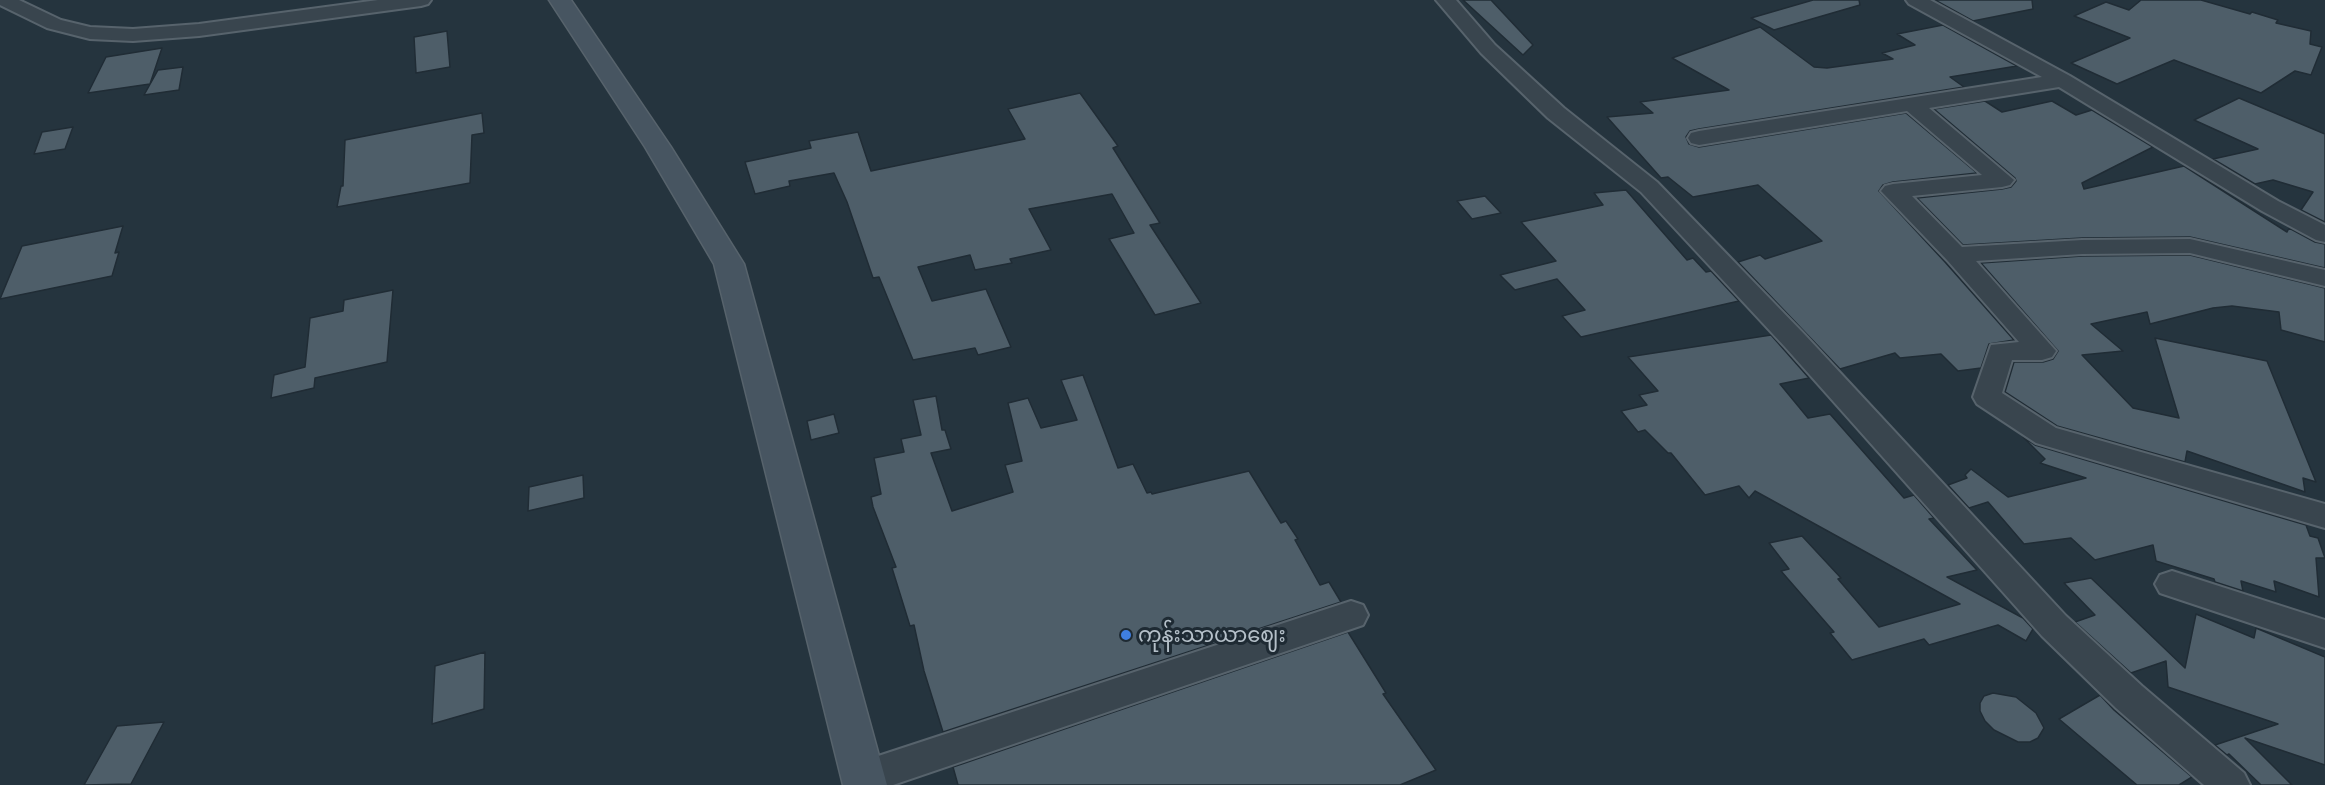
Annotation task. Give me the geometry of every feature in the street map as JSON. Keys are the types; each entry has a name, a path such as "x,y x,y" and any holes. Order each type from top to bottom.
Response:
{"street":[{"path":"4,0 54,24 90,33 133,35 199,30 421,0"},
{"path":"560,0 658,147 729,264 864,781 1351,615"},
{"path":"1446,0 1488,49 1556,113 1649,186 1803,349 2054,626 2129,697 2231,785"},
{"path":"1916,0 2063,80 2270,206 2325,235"},
{"path":"1699,138 2063,80"},
{"path":"1911,104 2002,180 1893,191 1956,255 2042,351 2001,351 1987,397 2046,436 2325,516"},
{"path":"1956,255 2082,247 2190,246 2325,278"},
{"path":"2172,584 2325,634"}],"building":[{"path":"1463,0 1491,0 1533,45 1523,55"},
{"path":"1813,0 1859,0 1860,5 1774,30 1751,18"},
{"path":"1935,0 2032,0 2033,9 1973,21"},
{"path":"2141,0 2201,0 2250,14 2252,12 2278,20 2276,23 2311,31 2310,44 2322,47 2311,75 2295,71 2261,93 2174,60 2117,84 2071,63 2130,38 2074,16 2106,2 2129,10"},
{"path":"1943,25 2017,66 1950,77 1964,87 1699,129 1690,131 1686,137 1689,144 1699,147 1906,113 1977,173 1893,182 1883,185 1879,191 2014,340 1989,344 1981,368 1958,371 1941,354 1900,358 1895,353 1840,369 1738,262 1760,255 1765,259 1822,241 1758,185 1693,197 1668,177 1661,178 1607,117 1653,113 1640,102 1729,90 1672,58 1760,27 1814,67 1827,68 1893,59 1882,53 1915,45 1897,34"},
{"path":"447,31 450,67 416,73 414,37"},
{"path":"162,48 150,84 88,93 106,57"},
{"path":"183,67 179,90 144,95 158,70"},
{"path":"1080,93 1118,146 1113,148 1160,223 1150,225 1201,303 1155,315 1109,239 1134,233 1112,194 1029,209 1051,250 1010,259 1012,263 975,270 970,255 918,267 932,301 986,289 1011,347 978,355 975,348 913,360 879,277 873,278 847,202 834,173 789,181 790,186 755,194 745,162 811,148 809,141 858,132 871,171 1025,139 1008,109"},
{"path":"2239,98 2325,134 2325,222 2301,210 2313,192 2273,180 2255,184 2213,159 2258,149 2194,120"},
{"path":"1985,101 2002,112 2052,101 2076,115 2092,110 2153,147 2082,183 2084,189 2184,166 2287,232 2289,228 2315,242 2325,244 2325,268 2190,237 2082,238 1963,245 1917,198 2002,189 2011,187 2016,181 1934,109"},
{"path":"482,113 484,133 472,135 470,183 337,207 341,186 343,186 345,140"},
{"path":"73,127 65,149 34,154 42,132"},
{"path":"1626,190 1687,260 1693,258 1706,272 1711,271 1739,301 1581,337 1562,316 1585,310 1557,279 1515,290 1500,275 1556,261 1521,222 1603,205 1594,193"},
{"path":"1485,196 1501,213 1472,219 1457,201"},
{"path":"123,226 115,253 119,252 112,276 0,299 22,246"},
{"path":"2190,255 2325,288 2325,342 2281,330 2279,312 2232,306 2213,308 2150,324 2147,312 2091,324 2123,351 2082,355 2133,408 2179,418 2155,338 2267,361 2316,482 2303,478 2305,492 2187,451 2185,462 2057,426 2005,392 2014,362 2043,362 2053,359 2058,351 1981,263 2082,256"},
{"path":"393,290 387,362 315,378 314,388 271,398 274,375 305,367 310,318 343,311 344,300"},
{"path":"1771,335 1809,378 1780,384 1808,418 1830,414 1904,498 1914,495 1934,518 1929,519 1977,570 1947,577 2023,618 2033,629 2026,641 1998,625 1929,645 1924,639 1852,660 1830,633 1834,632 1781,571 1789,569 1769,543 1802,536 1841,578 1838,579 1879,627 1960,604 1755,491 1749,498 1739,486 1705,495 1671,453 1668,453 1645,430 1638,432 1621,411 1647,405 1639,395 1658,391 1628,357"},
{"path":"1083,375 1118,468 1133,464 1147,493 1152,494 1249,471 1281,523 1286,521 1298,539 1295,540 1320,585 1329,582 1341,602 943,732 924,671 914,625 910,626 892,568 896,567 873,507 871,497 881,494 874,458 904,452 901,439 921,435 913,400 936,396 942,430 945,430 951,449 931,453 952,511 1013,492 1005,465 1022,461 1008,403 1028,398 1041,428 1077,420 1061,380"},
{"path":"834,414 839,433 811,440 807,421"},
{"path":"2023,437 2035,445 2306,525 2310,536 2318,538 2325,558 2316,558 2319,597 2274,581 2276,592 2241,581 2243,591 2215,582 2214,579 2156,561 2153,545 2095,560 2071,538 2024,544 1988,502 1969,508 1948,485 1967,478 1965,475 1971,469 2008,497 2086,478 2040,463 2045,459"},
{"path":"583,475 584,498 528,511 529,487"},
{"path":"2091,578 2185,668 2196,614 2254,638 2256,628 2325,657 2325,765 2245,738 2292,785 2261,785 2229,754 2227,755 2215,745 2278,724 2168,687 2166,661 2131,673 2075,622 2095,615 2064,583"},
{"path":"1348,632 1386,693 1383,694 1436,770 1400,785 958,785 953,767"},
{"path":"485,652 484,709 432,724 435,666"},
{"path":"1993,693 2016,697 2036,713 2044,728 2038,738 2030,742 2018,742 1994,730 1985,721 1980,711 1980,703 1984,696"},
{"path":"2100,695 2114,710 2192,777 2179,785 2137,785 2059,719"},
{"path":"164,722 131,784 84,785 117,726"}],"place":[{"name":"ကုန်းသာယာဈေး","path":"1126,635"}]}
